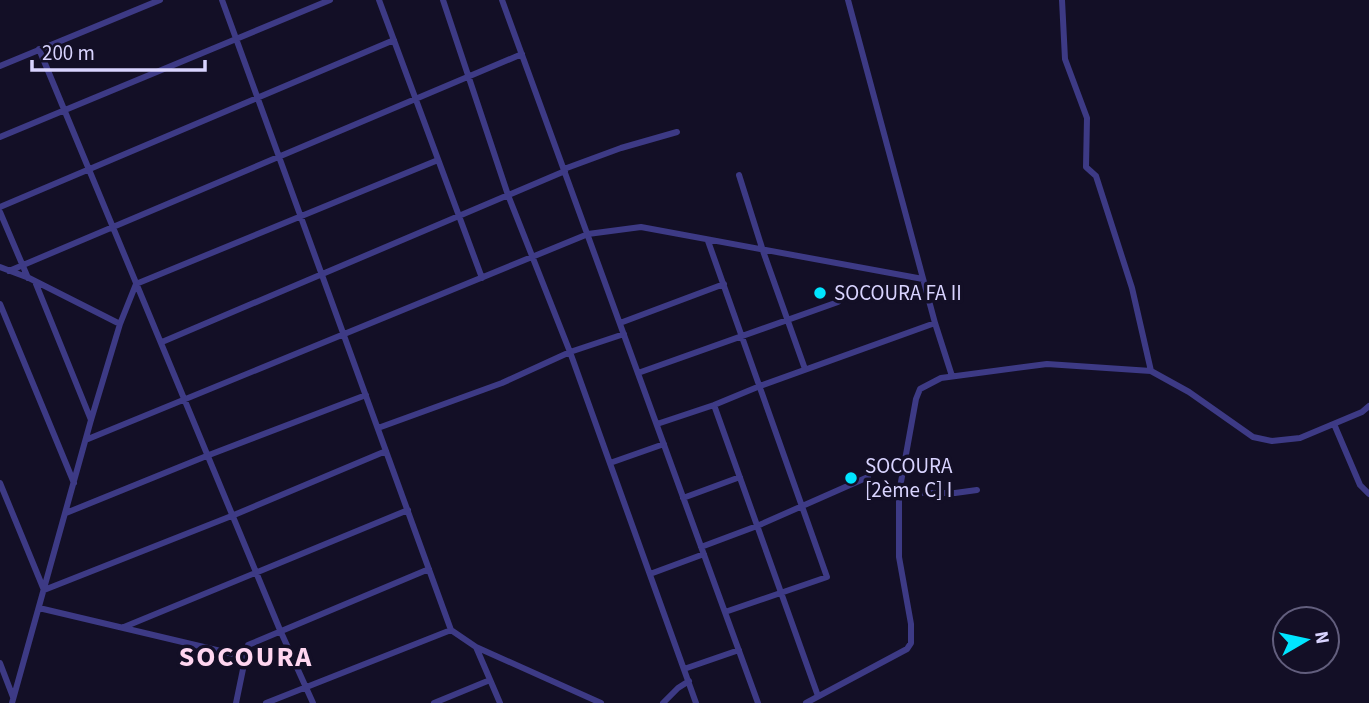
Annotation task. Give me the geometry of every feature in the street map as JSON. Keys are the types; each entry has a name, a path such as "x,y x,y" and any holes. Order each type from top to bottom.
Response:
{"street":[{"path":"0,66 160,0"},
{"path":"222,0 451,630 476,648 601,703"},
{"path":"0,137 330,0"},
{"path":"379,0 482,278"},
{"path":"443,0 508,195 570,352 696,703"},
{"path":"502,0 758,703"},
{"path":"848,0 935,323 952,376"},
{"path":"1062,0 1065,59 1087,118 1086,167 1096,176 1132,288 1150,371"},
{"path":"29,278 0,209 394,40"},
{"path":"39,49 280,630 313,703"},
{"path":"9,271 522,54"},
{"path":"162,342 565,170 621,148 677,132"},
{"path":"13,700 88,439 91,420 120,324 136,284 438,160"},
{"path":"739,175 805,369"},
{"path":"88,439 588,234 641,227 923,279"},
{"path":"708,240 827,577 725,612"},
{"path":"0,267 29,278 36,284 120,324"},
{"path":"36,284 91,420"},
{"path":"620,323 724,284"},
{"path":"638,373 838,302"},
{"path":"1,308 74,483"},
{"path":"657,424 935,323"},
{"path":"378,428 502,383 570,352 624,334"},
{"path":"806,703 907,649 911,643 908,602 898,557 899,493 920,389 935,380 1047,364 1150,371 1189,392 1253,437 1272,441 1300,438 1362,412 1369,406"},
{"path":"66,513 366,395"},
{"path":"714,405 818,696"},
{"path":"1334,424 1360,485 1369,494"},
{"path":"610,463 664,443"},
{"path":"44,590 386,451"},
{"path":"683,498 740,477"},
{"path":"650,574 868,477"},
{"path":"0,483 44,590"},
{"path":"899,493 955,493 977,490"},
{"path":"124,627 408,510"},
{"path":"236,703 248,645 429,569"},
{"path":"39,608 246,657"},
{"path":"266,703 451,630"},
{"path":"476,648 500,703"},
{"path":"684,670 739,650"},
{"path":"0,663 13,700"},
{"path":"434,703 490,680"},
{"path":"663,703 689,681"}],"place":[{"name":"SOCOURA FA II","path":"820,293"},
{"name":"SOCOURA [2ème C] I","path":"851,478"}],"district":[{"name":"SOCOURA","path":"246,657"}]}
